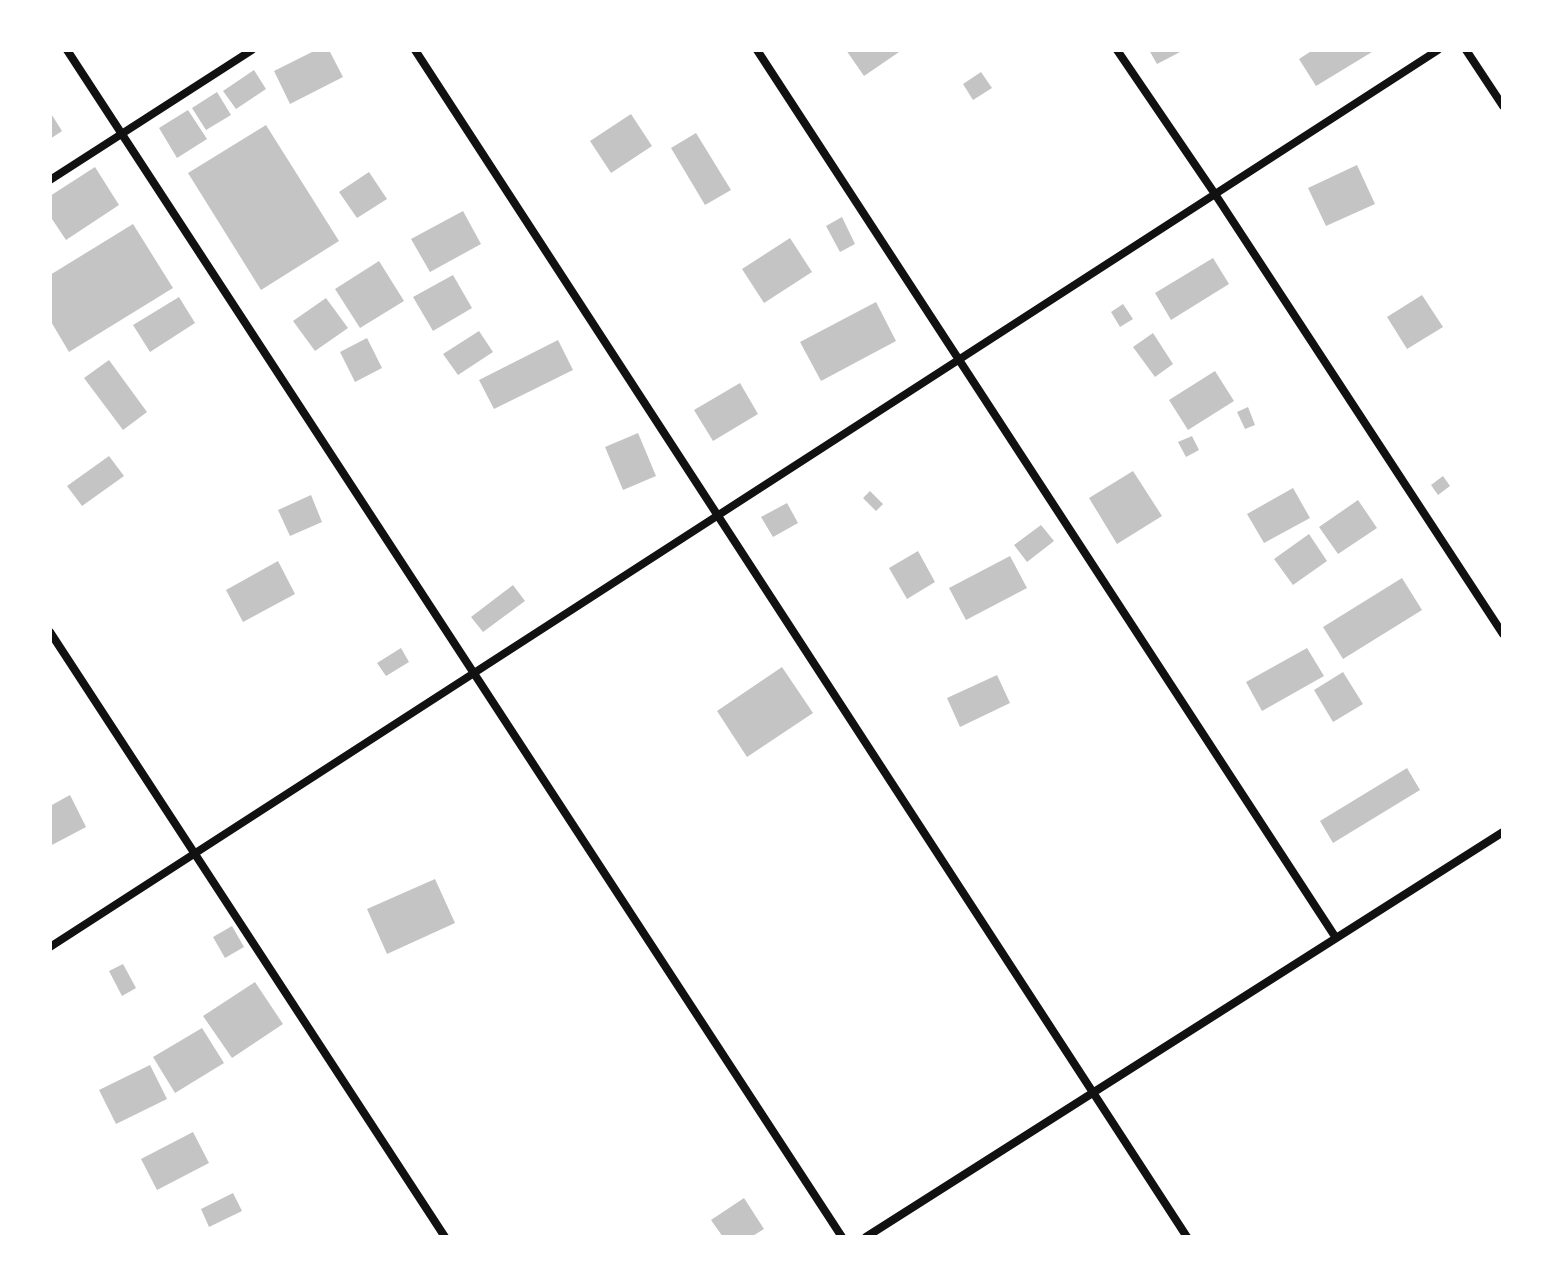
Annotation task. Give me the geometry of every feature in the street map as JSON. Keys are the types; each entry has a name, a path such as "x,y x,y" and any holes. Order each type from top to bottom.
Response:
{"street":[{"path":"67,50 842,1237"},
{"path":"50,180 252,50"},
{"path":"415,50 1187,1237"},
{"path":"757,50 1336,938"},
{"path":"1117,50 1503,634"},
{"path":"50,947 1438,50"},
{"path":"1466,50 1503,106"},
{"path":"50,632 445,1237"},
{"path":"866,1237 1503,832"}],"building":[{"path":"316,50 329,50 343,77 290,104 274,71"},
{"path":"846,50 902,50 864,76"},
{"path":"1149,50 1184,50 1157,64"},
{"path":"1313,50 1372,52 1316,86 1299,59"},
{"path":"254,70 266,89 236,109 223,91"},
{"path":"981,72 992,88 973,100 963,84"},
{"path":"217,92 231,115 206,130 192,108"},
{"path":"188,110 207,139 177,158 159,128"},
{"path":"50,112 62,131 50,139"},
{"path":"631,114 652,146 611,173 590,141"},
{"path":"266,125 339,241 261,290 188,173"},
{"path":"696,133 731,190 705,205 671,148"},
{"path":"1357,165 1375,204 1326,226 1308,188"},
{"path":"95,167 119,205 66,240 50,216 50,196"},
{"path":"369,172 387,199 357,218 339,192"},
{"path":"463,211 481,244 430,272 411,239"},
{"path":"842,217 855,244 840,252 826,226"},
{"path":"133,224 173,288 69,352 50,320 50,275"},
{"path":"790,238 812,272 764,303 742,269"},
{"path":"1213,258 1229,284 1171,320 1155,293"},
{"path":"379,261 404,301 360,328 335,289"},
{"path":"453,275 472,308 433,331 413,297"},
{"path":"1422,295 1443,327 1407,349 1387,317"},
{"path":"179,297 195,323 150,352 133,325"},
{"path":"326,298 348,328 315,351 293,321"},
{"path":"876,302 896,341 821,381 800,342"},
{"path":"1123,304 1133,319 1120,327 1111,312"},
{"path":"479,331 493,352 458,375 443,354"},
{"path":"1153,333 1173,364 1155,377 1133,347"},
{"path":"367,338 382,368 355,382 340,352"},
{"path":"558,340 573,370 494,409 479,380"},
{"path":"109,360 147,412 123,430 84,378"},
{"path":"1215,371 1234,401 1188,430 1169,400"},
{"path":"740,383 758,414 713,441 694,410"},
{"path":"1248,407 1255,425 1245,429 1237,412"},
{"path":"638,433 656,476 623,490 605,447"},
{"path":"1192,436 1199,450 1186,457 1178,442"},
{"path":"109,456 124,476 82,506 67,486"},
{"path":"1133,471 1162,516 1117,544 1089,498"},
{"path":"1443,476 1450,486 1438,495 1431,485"},
{"path":"1293,488 1310,518 1264,543 1247,514"},
{"path":"870,491 883,504 876,511 863,498"},
{"path":"311,495 322,522 290,536 278,510"},
{"path":"1358,500 1377,528 1338,554 1319,527"},
{"path":"787,503 798,523 773,537 761,517"},
{"path":"1041,525 1054,541 1027,562 1014,545"},
{"path":"1309,534 1327,561 1293,585 1274,559"},
{"path":"918,551 935,582 907,599 889,568"},
{"path":"1010,556 1027,588 966,620 949,588"},
{"path":"278,561 295,594 243,622 226,590"},
{"path":"1402,578 1422,610 1343,659 1323,627"},
{"path":"513,585 525,601 483,632 471,617"},
{"path":"401,648 409,662 386,676 377,663"},
{"path":"1307,648 1324,676 1262,711 1246,682"},
{"path":"782,667 813,713 747,757 717,711"},
{"path":"1343,672 1363,704 1333,722 1314,690"},
{"path":"997,675 1010,703 960,727 947,698"},
{"path":"1407,768 1420,790 1333,843 1320,821"},
{"path":"70,795 86,827 50,846 50,806"},
{"path":"435,879 455,923 387,954 367,909"},
{"path":"232,926 244,947 225,958 213,937"},
{"path":"123,964 136,988 122,996 109,971"},
{"path":"255,982 283,1024 232,1058 203,1016"},
{"path":"202,1028 224,1063 175,1093 153,1057"},
{"path":"150,1065 167,1099 116,1124 99,1090"},
{"path":"193,1132 209,1163 157,1190 141,1159"},
{"path":"233,1193 242,1211 209,1227 201,1209"},
{"path":"744,1198 764,1229 751,1237 723,1237 711,1220"}]}
